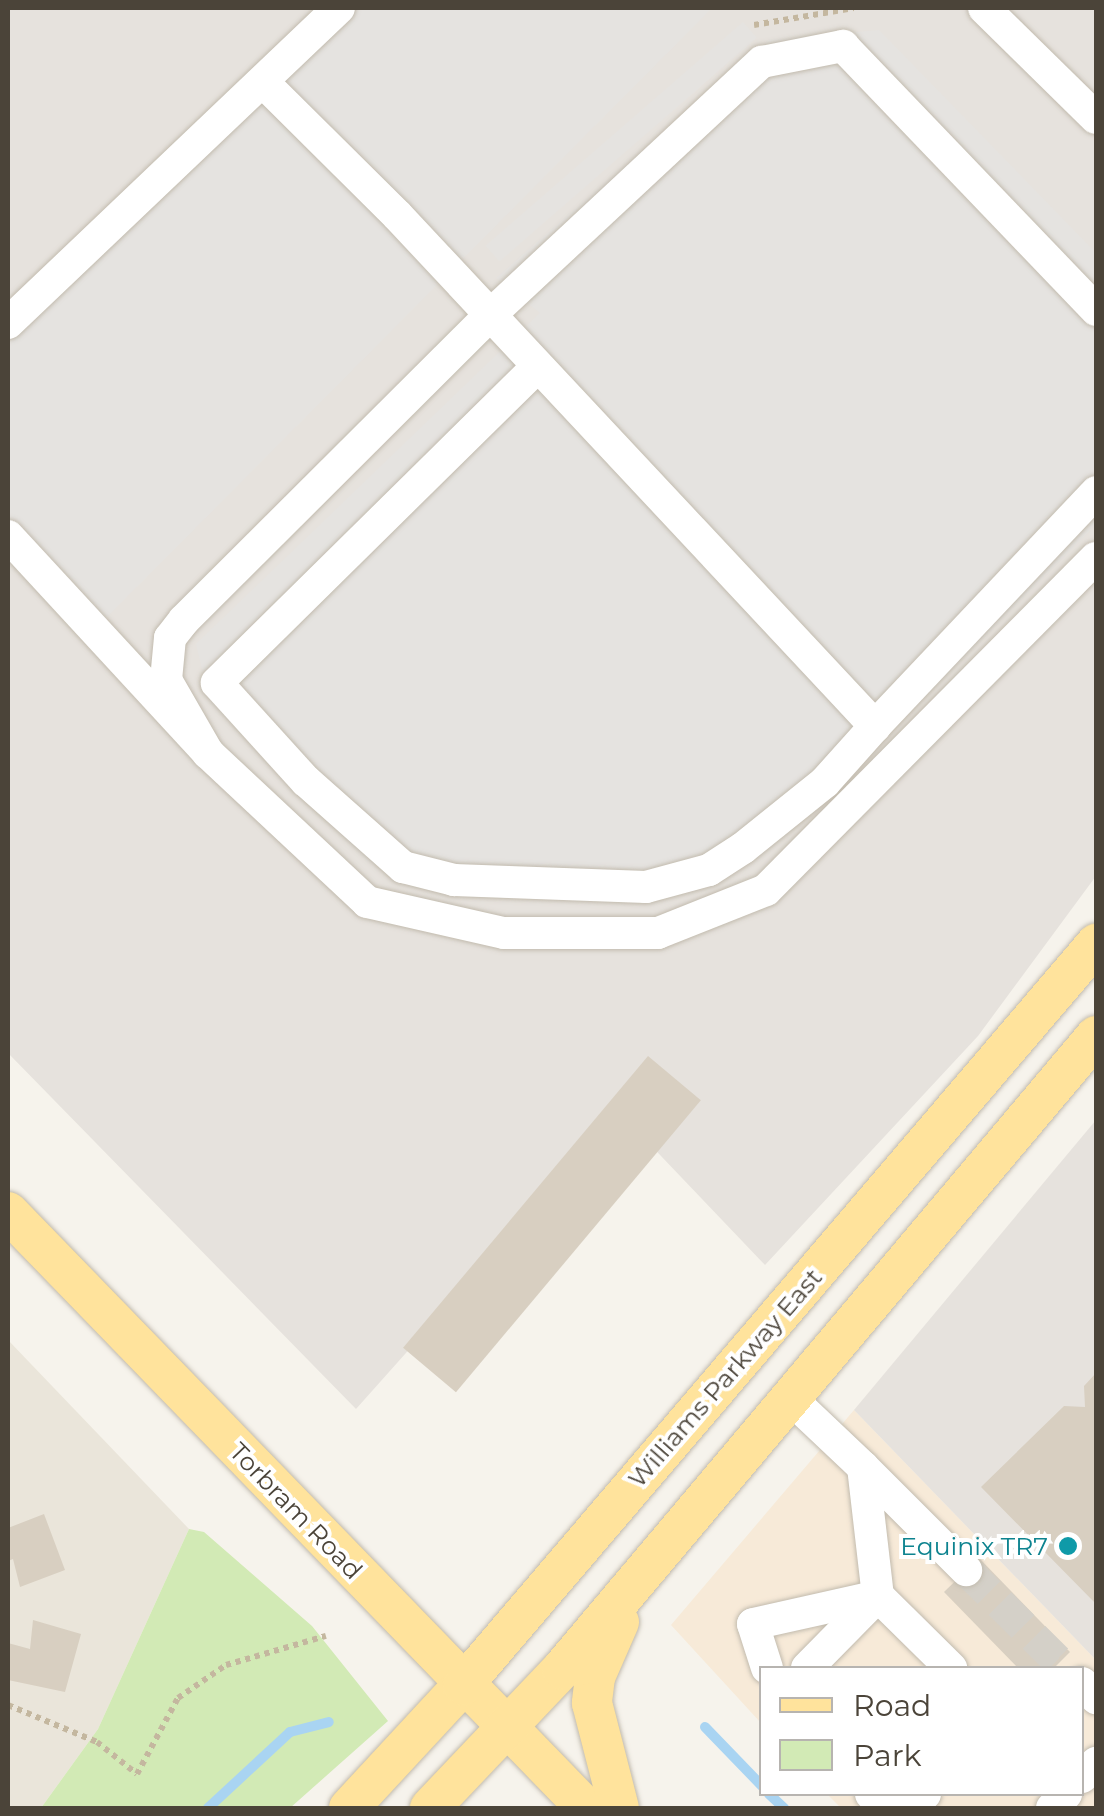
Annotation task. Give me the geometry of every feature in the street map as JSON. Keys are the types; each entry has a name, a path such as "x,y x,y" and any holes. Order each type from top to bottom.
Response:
{"main road":[{"name":"Williams Parkway East","path":"349,1808 463,1684 1096,944"},
{"path":"430,1808 640,1576 1096,1036"},
{"name":"Torbram Road","path":"8,1212 586,1808"},
{"path":"619,1808 592,1703 595,1677 640,1576"}],"lane":[{"path":"8,322 339,8"},
{"path":"984,8 1096,118"},
{"path":"208,753 166,680 170,638 487,318 762,62 843,46 1096,310"},
{"path":"263,82 397,215 487,318 875,726"},
{"path":"535,368 399,505 334,560 217,683 306,781 403,866 454,880 646,887 710,870 825,782 1096,492"},
{"path":"8,536 208,753 368,902 504,933 658,933 766,890 1096,558"},
{"path":"789,1397 966,1570"},
{"path":"863,1467 878,1596 949,1666"},
{"path":"827,1662 878,1596"},
{"path":"766,1666 753,1624 878,1596"},
{"path":"898,1796 925,1798"}],"path":[{"path":"754,26 854,8"},
{"path":"8,1705 97,1742 137,1774 178,1698 226,1666 326,1636"}],"shaded area":[{"path":"8,8 1096,8 1096,876 978,1036 765,1265 620,1113 356,1409 8,1053"},
{"path":"332,8 712,8 94,630 8,537 8,318"},
{"path":"743,22 757,38 499,262 486,246"},
{"path":"879,30 1096,253 1096,524 875,748 711,884 479,897 367,861 210,702 196,644 540,313 496,278 769,40"},
{"path":"1096,1120 1096,1660 854,1410"},
{"path":"8,1340 189,1529 98,1729 41,1808 8,1808"},
{"path":"854,1410 1096,1660 1096,1808 841,1808 829,1796 1084,1796 1084,1666 759,1666 759,1721 671,1625"}],"green space":[{"path":"189,1529 204,1532 312,1626 388,1721 290,1808 41,1808 98,1729"}],"building":[{"path":"648,1056 701,1100 456,1392 403,1348"},
{"name":"Equinix TR7","path":"1096,1373 1096,1604 981,1487 1064,1406 1085,1407 1084,1386"},
{"path":"44,1514 65,1570 20,1587 13,1559 8,1561 8,1528"},
{"path":"979,1558 1070,1652 1056,1666 1016,1666 944,1592"},
{"path":"33,1620 81,1634 65,1692 8,1680 8,1643 30,1649"}],"waterway":[{"path":"208,1808 290,1732 329,1722"},
{"path":"705,1727 759,1783"},
{"path":"771,1796 784,1808"}],"tunnel":[{"path":"966,1570 1060,1663"}],"place":[{"name":"Equinix TR7","path":"1068,1546"}]}
